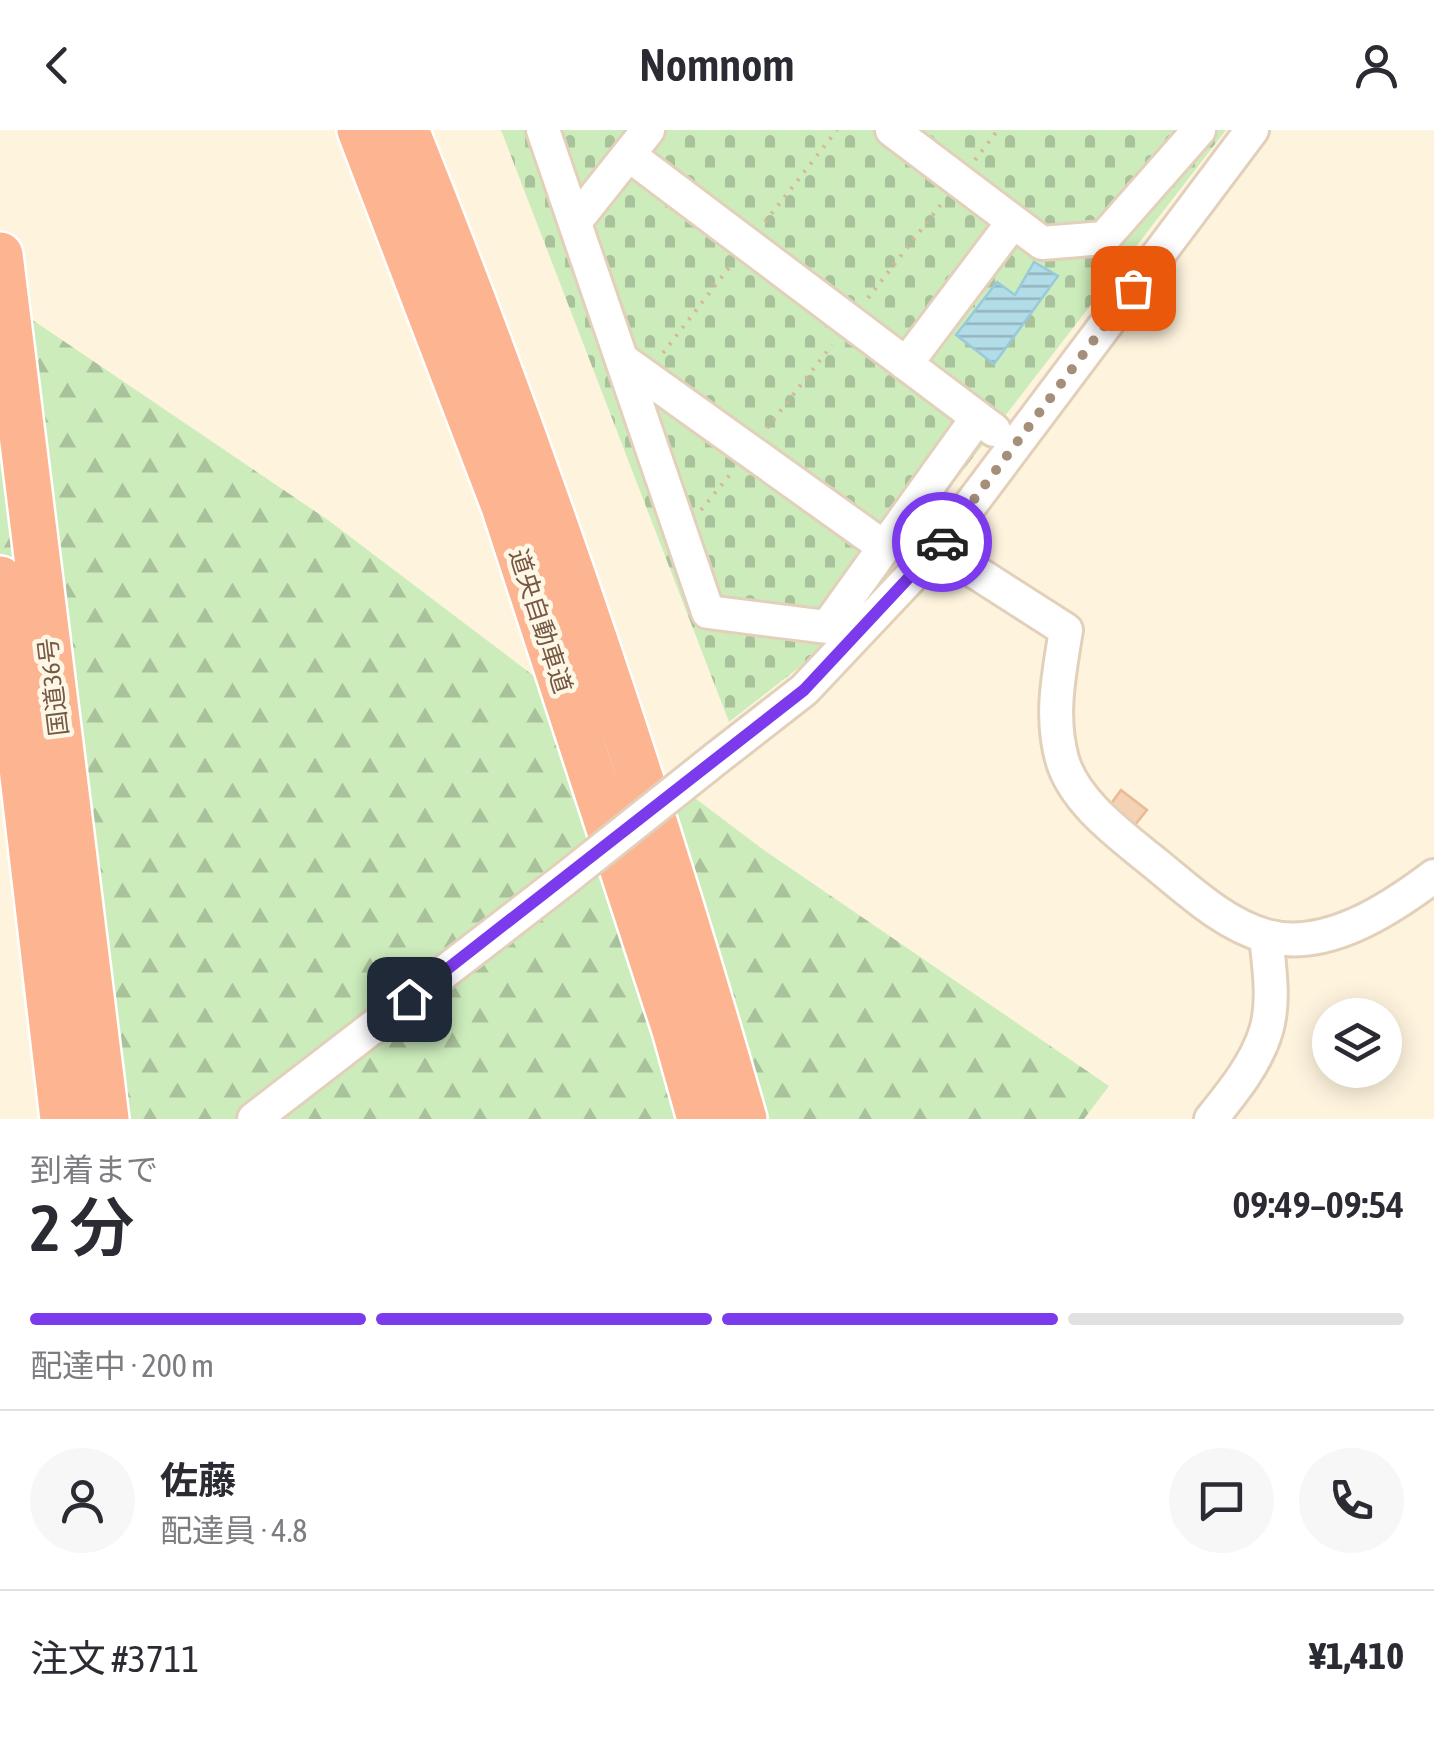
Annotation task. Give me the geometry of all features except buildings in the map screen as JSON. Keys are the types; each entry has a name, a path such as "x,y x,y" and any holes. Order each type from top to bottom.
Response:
{"highway":[{"name":"道央自動車道","path":"360,130 504,506 675,1030 700,1119"},
{"name":"道央自動車道","path":"406,130 498,369 630,744 744,1119"},
{"name":"国道36号","path":"0,255 106,1119"},
{"name":"国道36号","path":"1,593 63,1119"}],"street":[{"path":"543,130 708,612 827,627 977,418"},
{"path":"892,130 1042,243 1104,238 1199,130"},
{"path":"254,1119 804,690 938,548 1252,130"},
{"path":"574,222 639,143 906,364 1014,445"},
{"path":"906,364 1013,222"},
{"path":"624,361 884,547"},
{"path":"938,548 1066,630 1054,700 1062,762 1095,816 1215,911 1266,936 1305,938 1356,925 1434,876"},
{"path":"1211,1119 1244,1076 1266,1032 1270,991 1266,936"}],"green space":[{"path":"501,130 1226,130 828,645 729,722"},
{"path":"0,298 328,520 761,848 1109,1086 1084,1119 55,1119 0,679"}],"water":[{"path":"1034,262 1058,276 994,364 956,335 997,282 1015,295"}],"way so far":[{"path":"942,542 1133,288"}],"route":[{"path":"409,999 804,690 942,542"}]}
